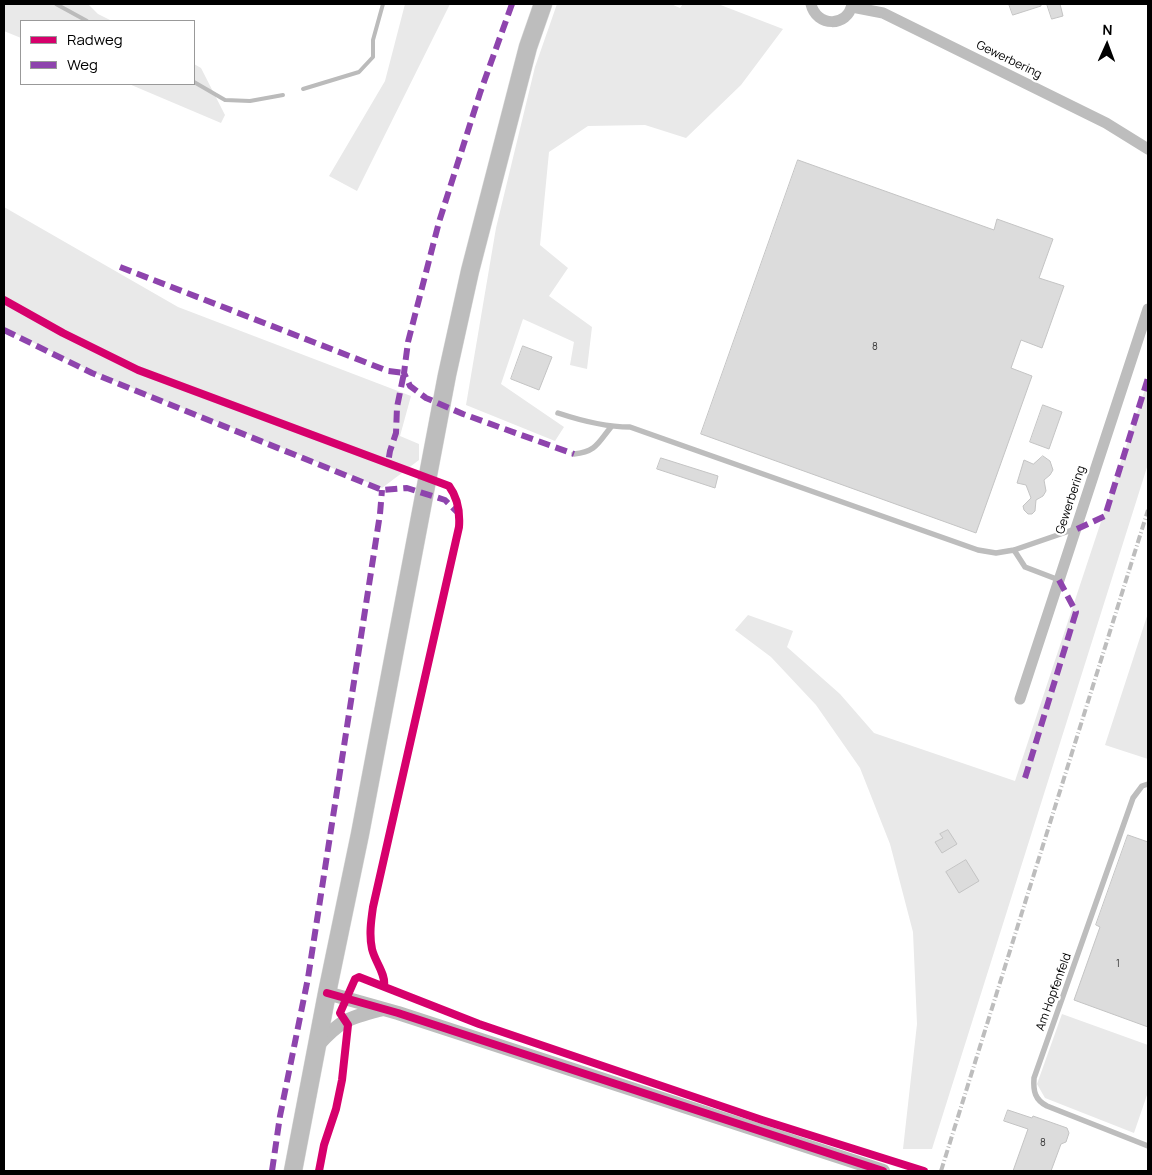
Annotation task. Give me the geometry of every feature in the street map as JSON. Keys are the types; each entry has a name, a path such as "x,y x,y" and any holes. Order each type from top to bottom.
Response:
{"main road":[{"path":"294,1171 447,375 470,271 528,47 543,4"}],"street":[{"name":"Gewerbering","path":"811,4 819,18 830,22 841,20 850,12 852,5 883,13 1106,123 1148,149"},
{"name":"Gewerbering","path":"1020,698 1148,309"},
{"path":"327,993 384,1009 883,1171"},
{"path":"318,1045 333,1029 345,1020 384,1009"}],"lane":[{"path":"558,414 592,424 630,427 978,550 996,553 1014,550 1076,529"},
{"path":"574,454 588,453 611,427"},
{"path":"1014,550 1025,567 1059,580"},
{"name":"Am Hopfenfeld","path":"1148,784 1142,786 1133,798 1034,1078 1033,1088 1035,1096 1047,1106 1148,1146"}],"shaded area":[{"path":"4,4 88,4 98,14 110,20 20,20 20,38 4,31"},
{"path":"405,4 450,4 357,191 329,176 385,81"},
{"path":"557,4 671,4 680,8 683,4 718,4 783,29 741,85 686,138 645,125 588,126 549,152 540,245 568,268 549,296 592,327 587,369 570,365 574,342 523,319 501,384 564,427 555,441 466,405 496,228 535,67"},
{"path":"195,65 201,68 225,115 221,123 131,85 195,85"},
{"path":"4,207 178,307 411,396 400,436 419,444 419,460 382,488 92,372 4,328"},
{"path":"1148,380 1148,464 932,1149 903,1149 917,1024 913,932 890,844 860,768 816,705 771,657 735,630 748,615 793,631 787,647 840,694 874,733 1015,781"},
{"path":"1148,613 1148,759 1105,745"},
{"path":"1062,1014 1148,1045 1148,1092 1134,1133 1045,1098 1037,1084"}],"building":[{"path":"1009,4 1041,4 1041,6 1013,15"},
{"path":"1047,4 1060,4 1063,16 1052,19"},
{"path":"798,160 994,230 997,219 1053,239 1039,278 1064,286 1042,348 1021,340 1011,368 1032,376 976,533 701,434"},
{"path":"523,346 552,357 539,390 511,379"},
{"path":"1043,405 1062,412 1049,449 1030,442"},
{"path":"1043,456 1050,461 1053,470 1044,480 1046,491 1043,496 1036,500 1035,511 1032,514 1028,514 1023,506 1031,498 1026,485 1017,483 1024,460 1033,464"},
{"path":"661,458 718,476 715,488 657,469"},
{"path":"948,830 957,844 942,853 935,842 943,838 940,834"},
{"path":"1128,835 1148,842 1148,1027 1074,1000 1100,927 1096,925"},
{"path":"966,860 979,881 959,893 946,872"},
{"path":"1008,1110 1032,1118 1033,1116 1067,1128 1069,1133 1066,1142 1061,1144 1051,1171 1013,1171 1028,1129 1004,1121"}],"waterway":[{"path":"56,4 85,20"},
{"path":"303,89 359,72 373,57 373,40 383,4"},
{"path":"195,83 225,100 250,101 283,95"}],"railway":[{"path":"941,1171 1148,510"}],"marked path":[{"path":"512,4 480,93 439,222 408,342 404,373 410,386 426,398 463,414 574,454"},
{"path":"120,267 388,371 404,373 397,407 396,433 388,463"},
{"path":"4,330 92,373 382,490 407,488 445,500 457,512"},
{"path":"1077,529 1105,516 1148,378"},
{"path":"272,1171 280,1116 308,978 380,514 382,490"},
{"path":"1025,778 1076,612 1059,580"}],"cycle path":[{"path":"4,300 63,333 138,370 449,486 452,491 458,506 459,527 372,912 371,944 373,954 382,972 384,986"},
{"path":"319,1171 324,1145 336,1109 342,1080 348,1025 340,1013 355,979 359,977 479,1024 762,1120 924,1171"},
{"path":"327,993 398,1013 883,1171"}]}
